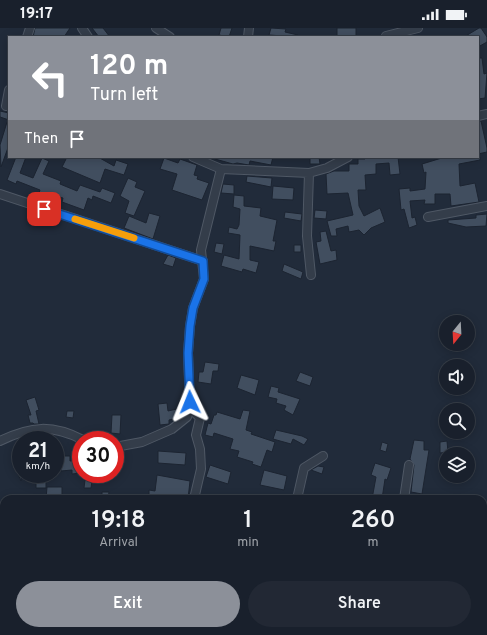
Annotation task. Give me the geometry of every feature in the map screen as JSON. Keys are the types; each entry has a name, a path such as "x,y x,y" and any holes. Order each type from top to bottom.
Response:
{"street":[{"path":"156,28 168,36"},
{"path":"386,34 418,28"},
{"path":"6,106 8,95"},
{"path":"195,158 221,169 309,173 327,168 346,158"},
{"path":"124,445 142,442 172,429 187,417 190,408 188,353 190,326 193,308 204,279 201,250 221,169"},
{"path":"309,173 307,236 311,275"},
{"path":"0,194 203,261"},
{"path":"428,217 487,206"},
{"path":"190,408 200,418"},
{"path":"187,417 200,418"},
{"path":"195,495 201,469 200,449 196,435 200,418"},
{"path":"0,441 15,434 35,428 58,431 72,436"},
{"path":"298,495 304,468 322,456"},
{"path":"405,495 409,465"}],"building":[{"path":"35,28 70,28 65,36 33,36"},
{"path":"92,28 103,28 109,36 98,36"},
{"path":"221,28 232,28 229,36 219,35"},
{"path":"271,28 286,29 285,32 298,35 283,36 269,35"},
{"path":"337,28 356,28 356,36 337,36"},
{"path":"481,28 487,37 487,42 479,46 479,36 466,36"},
{"path":"479,58 482,58 484,74 487,73 485,98 479,99"},
{"path":"0,111 8,113 8,120 0,117"},
{"path":"479,121 481,121 487,152 479,154"},
{"path":"7,122 8,148 1,167 0,145"},
{"path":"480,157 480,160 459,164 460,186 475,183 479,202 451,206 450,194 435,194 435,204 424,204 425,200 410,201 412,218 415,217 417,225 409,228 404,209 401,210 399,189 410,188 410,191 425,189 426,172 424,173 422,164 442,158"},
{"path":"16,158 26,158 20,173 33,178 42,158 49,161 43,174 61,181 60,184 77,191 80,185 100,192 102,188 115,193 111,203 93,196 92,200 88,198 84,210 62,202 63,198 48,194 47,197 39,193 40,190 17,181 16,184 7,180"},
{"path":"66,158 100,158 114,166 116,160 128,164 124,175 105,169 100,183 62,167"},
{"path":"164,158 178,163 180,159 197,165 194,175 198,176 197,179 209,183 202,200 172,190 177,174 160,169"},
{"path":"273,158 271,165 250,161 249,165 237,163 233,164 215,159"},
{"path":"310,158 319,158 320,164 310,164"},
{"path":"398,158 400,174 390,175 389,163 376,164 376,174 365,175 366,190 358,190 359,206 364,216 380,208 385,222 371,228 364,235 359,230 349,232 348,226 336,229 337,236 331,236 327,221 353,215 348,193 327,194 326,174 334,171 349,171 349,164 358,164 358,159"},
{"path":"247,176 272,178 271,187 246,182"},
{"path":"128,178 137,182 135,187 145,191 134,216 125,213 129,201 120,196"},
{"path":"223,184 234,185 234,194 221,193"},
{"path":"273,186 294,188 293,200 272,199"},
{"path":"234,195 244,196 244,206 261,208 260,216 277,220 273,241 276,241 274,251 250,246 250,260 259,262 256,273 243,269 242,272 221,266 224,255 239,259 240,235 228,233 229,227 237,229 239,225 240,209 233,207"},
{"path":"315,210 327,211 326,219 314,218"},
{"path":"285,212 302,214 301,221 284,218"},
{"path":"149,213 160,216 153,239 124,228 129,216 146,223"},
{"path":"487,214 486,226 466,227 448,223 448,220 476,218 476,215"},
{"path":"326,231 331,251 336,250 337,260 320,264 316,242 321,241 320,232"},
{"path":"216,243 224,244 222,254 214,252"},
{"path":"294,245 301,245 301,252 294,252"},
{"path":"168,255 176,258 173,267 163,264"},
{"path":"284,264 303,272 301,279 282,271"},
{"path":"205,362 219,364 218,371 213,371 211,384 198,382 199,372 203,372"},
{"path":"300,372 313,377 310,386 296,381"},
{"path":"241,375 259,380 255,395 237,388"},
{"path":"271,386 279,388 278,392 300,399 293,415 284,410 286,406 276,403 277,399 268,397"},
{"path":"35,397 39,410 36,411 39,424 30,423 28,415 31,415 26,400"},
{"path":"167,403 168,411 181,408 182,414 177,418 169,420 169,424 160,425 158,404"},
{"path":"243,410 250,411 246,430 252,432 251,434 275,442 272,452 267,450 261,467 252,464 253,462 237,457 239,451 230,449 233,439 214,433 213,437 205,435 208,423 211,424 214,415 216,415 217,412 240,419"},
{"path":"67,411 74,411 73,418 66,417"},
{"path":"112,415 121,415 120,431 111,431"},
{"path":"276,430 302,436 308,439 304,445 293,439 291,444 273,439"},
{"path":"414,440 424,441 424,450 429,450 422,494 411,492 414,465 410,459"},
{"path":"447,441 448,447 440,447 440,442"},
{"path":"382,442 388,444 386,452 380,450"},
{"path":"158,451 186,453 185,465 158,463"},
{"path":"64,456 70,456 70,461 72,461 72,470 64,471"},
{"path":"375,463 391,468 387,480 385,479 383,495 373,495 376,477 371,475"},
{"path":"210,465 231,472 228,484 206,477"},
{"path":"318,466 324,467 322,474 311,470"},
{"path":"264,470 287,476 284,490 260,485"},
{"path":"157,475 190,481 188,495 149,495 149,490 155,491"},
{"path":"36,483 46,483 46,488 36,488"},
{"path":"85,483 92,483 91,488 84,488"},
{"path":"47,487 62,487 62,495 46,495"},
{"path":"102,492 109,492 109,495 102,495"}],"slow traffic":[{"path":"75,219 134,238"}],"route":[{"path":"44,209 203,261 204,279 200,294 193,308 190,326 188,353 190,402"}]}
